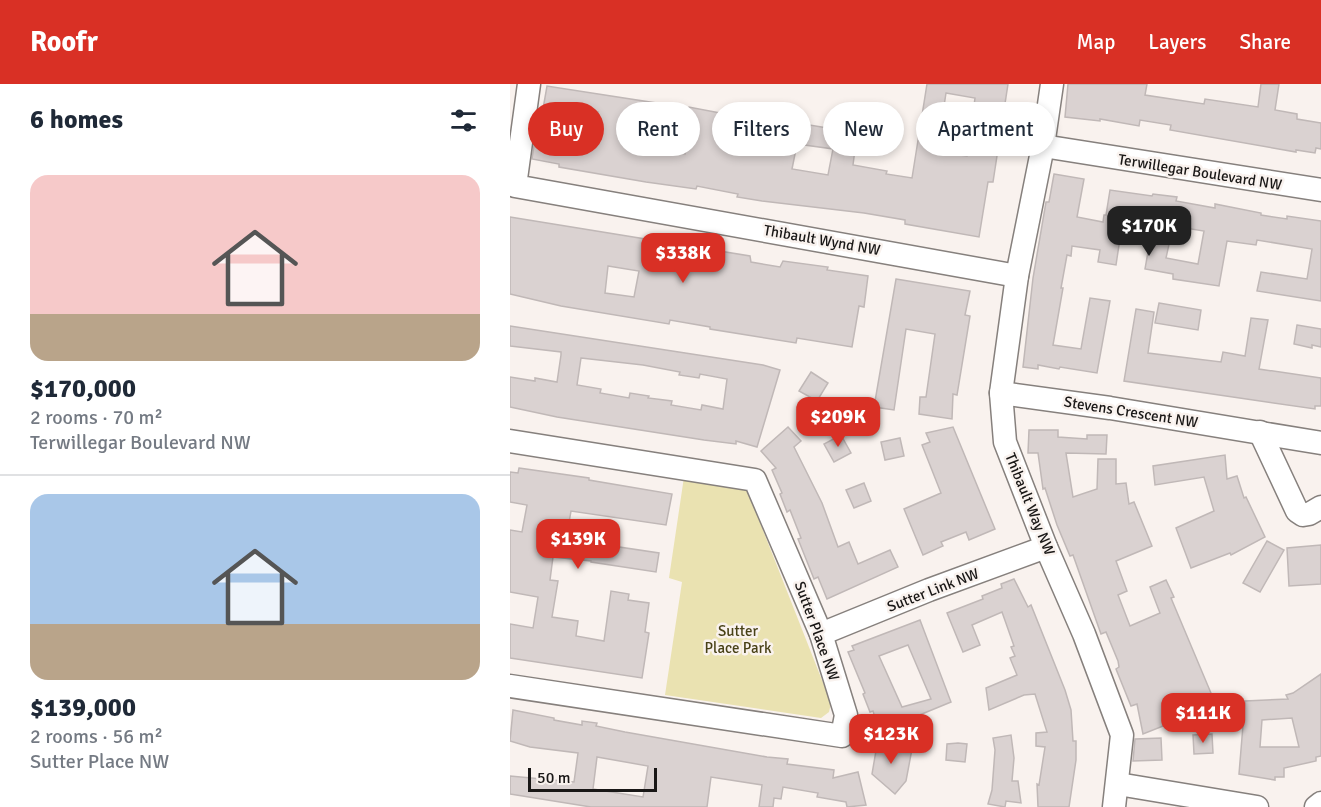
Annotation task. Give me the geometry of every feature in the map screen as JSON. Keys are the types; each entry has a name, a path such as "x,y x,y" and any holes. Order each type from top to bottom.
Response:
{"street":[{"name":"Thibault Wynd NW","path":"530,84 515,186 1017,276"},
{"name":"Thibault Way NW","path":"1049,102 1052,84"},
{"name":"Terwillegar Boulevard NW","path":"1055,149 1321,190"},
{"name":"Thibault Way NW","path":"1041,156 1017,276 1001,393 1005,442 1046,548 1084,634 1122,735 1114,807"},
{"name":"Stevens Crescent NW","path":"1001,393 1321,443"},
{"path":"1260,432 1297,511 1302,515 1309,514 1321,507"},
{"name":"Sutter Place NW","path":"510,441 755,480 821,634 846,715 842,736 510,686"},
{"name":"Sutter Link NW","path":"821,634 929,590 1046,548"},
{"path":"1118,784 1257,807"},
{"path":"1316,807 1321,803"}],"green space":[{"name":"Sutter Place Park","path":"684,477 746,487 831,703 829,712 821,718 665,695 682,582 669,578"}],"building":[{"path":"927,84 1008,84 1005,102 974,102 975,98 946,93 945,102 924,102"},
{"path":"1068,84 1147,84 1145,95 1204,104 1205,99 1258,107 1261,84 1279,84 1275,110 1297,114 1297,119 1321,123 1321,149 1316,148 1315,153 1296,150 1296,152 1170,130 1171,125 1140,120 1139,126 1100,119 1100,121 1065,117"},
{"path":"547,86 650,102 616,102 616,156 700,156 700,109 712,111 712,156 795,156 792,169 828,175 832,156 854,156 853,165 887,171 886,174 912,178 916,153 916,156 997,156 993,182 988,182 979,237 905,224 905,220 737,197 738,194 697,186 696,189 646,182 559,167 559,164 532,159 532,156 604,156 604,102 544,102"},
{"path":"811,125 823,127 823,148 811,146"},
{"path":"1054,174 1084,179 1077,217 1103,222 1110,190 1177,197 1176,201 1215,208 1215,204 1287,219 1287,216 1321,221 1321,301 1257,291 1261,272 1307,279 1312,249 1257,240 1256,245 1227,241 1219,286 1173,279 1173,274 1145,269 1152,229 1122,225 1116,265 1098,262 1100,250 1072,246 1071,256 1067,255 1061,288 1063,288 1053,345 1081,349 1090,298 1110,301 1097,373 1038,365 1038,369 1023,367 1033,278 1046,202 1049,202","holes":["1173,226 1204,231 1198,264 1166,258"]},
{"path":"510,217 750,256 751,262 780,267 783,261 828,267 827,270 868,276 864,307 859,306 852,347 797,338 796,343 670,320 669,324 561,306 510,294","holes":["608,266 639,271 634,297 605,293"]},
{"path":"896,279 970,291 965,315 970,316 957,395 953,394 952,419 919,414 920,397 926,397 935,334 906,329 894,410 874,407"},
{"path":"1159,303 1201,310 1198,330 1155,323"},
{"path":"1136,309 1154,312 1148,353 1221,362 1223,352 1245,356 1251,318 1268,320 1259,369 1321,378 1321,406 1315,406 1315,409 1124,381"},
{"path":"1297,325 1321,329 1321,347 1312,345 1312,348 1294,344"},
{"path":"510,326 763,365 780,370 757,447 736,441 736,444 704,440 557,417 510,407 510,377 557,382 561,352 510,346","holes":["581,358 680,372 679,375 699,378 700,374 727,379 723,409 702,405 701,410 671,405 672,401 648,398 649,396 630,393 629,398 600,393 601,389 577,385"]},
{"path":"811,372 828,383 817,401 799,391"},
{"path":"788,427 801,441 794,447 822,503 838,547 849,542 858,564 890,550 898,567 827,599 818,577 814,579 798,539 801,538 790,510 787,512 772,470 776,468 761,451"},
{"path":"953,427 995,529 969,540 966,532 941,542 943,546 923,555 904,509 941,493 922,445 930,442 926,433"},
{"path":"1029,430 1058,430 1058,437 1087,439 1087,435 1107,435 1106,454 1066,453 1073,497 1097,489 1098,459 1116,459 1116,484 1126,483 1129,504 1134,502 1152,546 1116,561 1127,591 1118,595 1130,626 1160,613 1150,587 1166,580 1174,597 1171,598 1216,705 1143,734 1137,704 1131,706 1116,669 1119,667 1118,661 1106,632 1101,634 1073,555 1070,556 1045,488 1043,489 1038,453 1028,453"},
{"path":"841,435 851,453 834,462 824,444"},
{"path":"900,438 904,456 885,460 881,442"},
{"path":"1225,455 1227,479 1237,476 1244,498 1246,497 1265,537 1231,555 1230,553 1191,568 1176,528 1214,511 1204,477 1155,485 1153,466"},
{"path":"519,468 589,478 589,480 672,494 666,525 571,511 566,539 659,553 656,572 553,557 550,580 558,581 552,617 578,621 576,636 604,641 611,591 629,594 628,600 649,603 645,632 649,633 642,678 510,658 510,624 533,628 538,597 510,592 510,530 522,532 527,505 510,502 510,472 518,473"},
{"path":"864,483 871,501 854,508 846,490"},
{"path":"1267,541 1284,550 1260,592 1243,583"},
{"path":"1321,545 1321,584 1289,586 1287,548"},
{"path":"1014,579 1028,607 1031,605 1071,710 1073,741 1076,741 1076,760 1069,807 1038,807 1037,784 1039,785 1045,747 1036,746 1036,733 1047,732 1035,694 1024,695 989,710 986,688 1017,675 1010,658 1015,656 1011,647 1014,646 1002,612 972,625 980,645 963,652 947,613 983,599 982,596 1002,588 1001,584"},
{"path":"920,620 951,702 917,716 919,723 880,734 873,711 870,712 863,694 865,693 848,652 854,650 852,646","holes":["908,645 931,699 902,707 879,656"]},
{"path":"1321,674 1321,756 1316,757 1316,761 1284,768 1284,777 1275,777 1275,780 1239,774 1245,701 1288,699 1286,695 1293,693","holes":["1292,718 1299,747 1260,747 1262,720"]},
{"path":"513,710 582,725 582,721 597,723 596,726 625,732 788,759 787,764 834,770 833,778 858,772 866,805 847,807 846,802 817,797 818,793 783,787 781,799 774,798 773,807 759,807 762,785 711,777 707,807 591,807 510,794 510,776 574,782 578,753 530,747 510,741","holes":["597,757 648,766 643,797 593,789"]},
{"path":"1212,734 1213,753 1194,754 1193,735"},
{"path":"1011,735 1014,758 1012,781 1018,781 1021,803 1006,801 1005,807 988,804 992,790 995,750 993,738"},
{"path":"1161,738 1162,760 1133,761 1135,739"},
{"path":"878,739 895,742 897,751 912,749 906,781 895,794 872,774"},
{"path":"947,744 967,744 965,762 946,760"}]}
